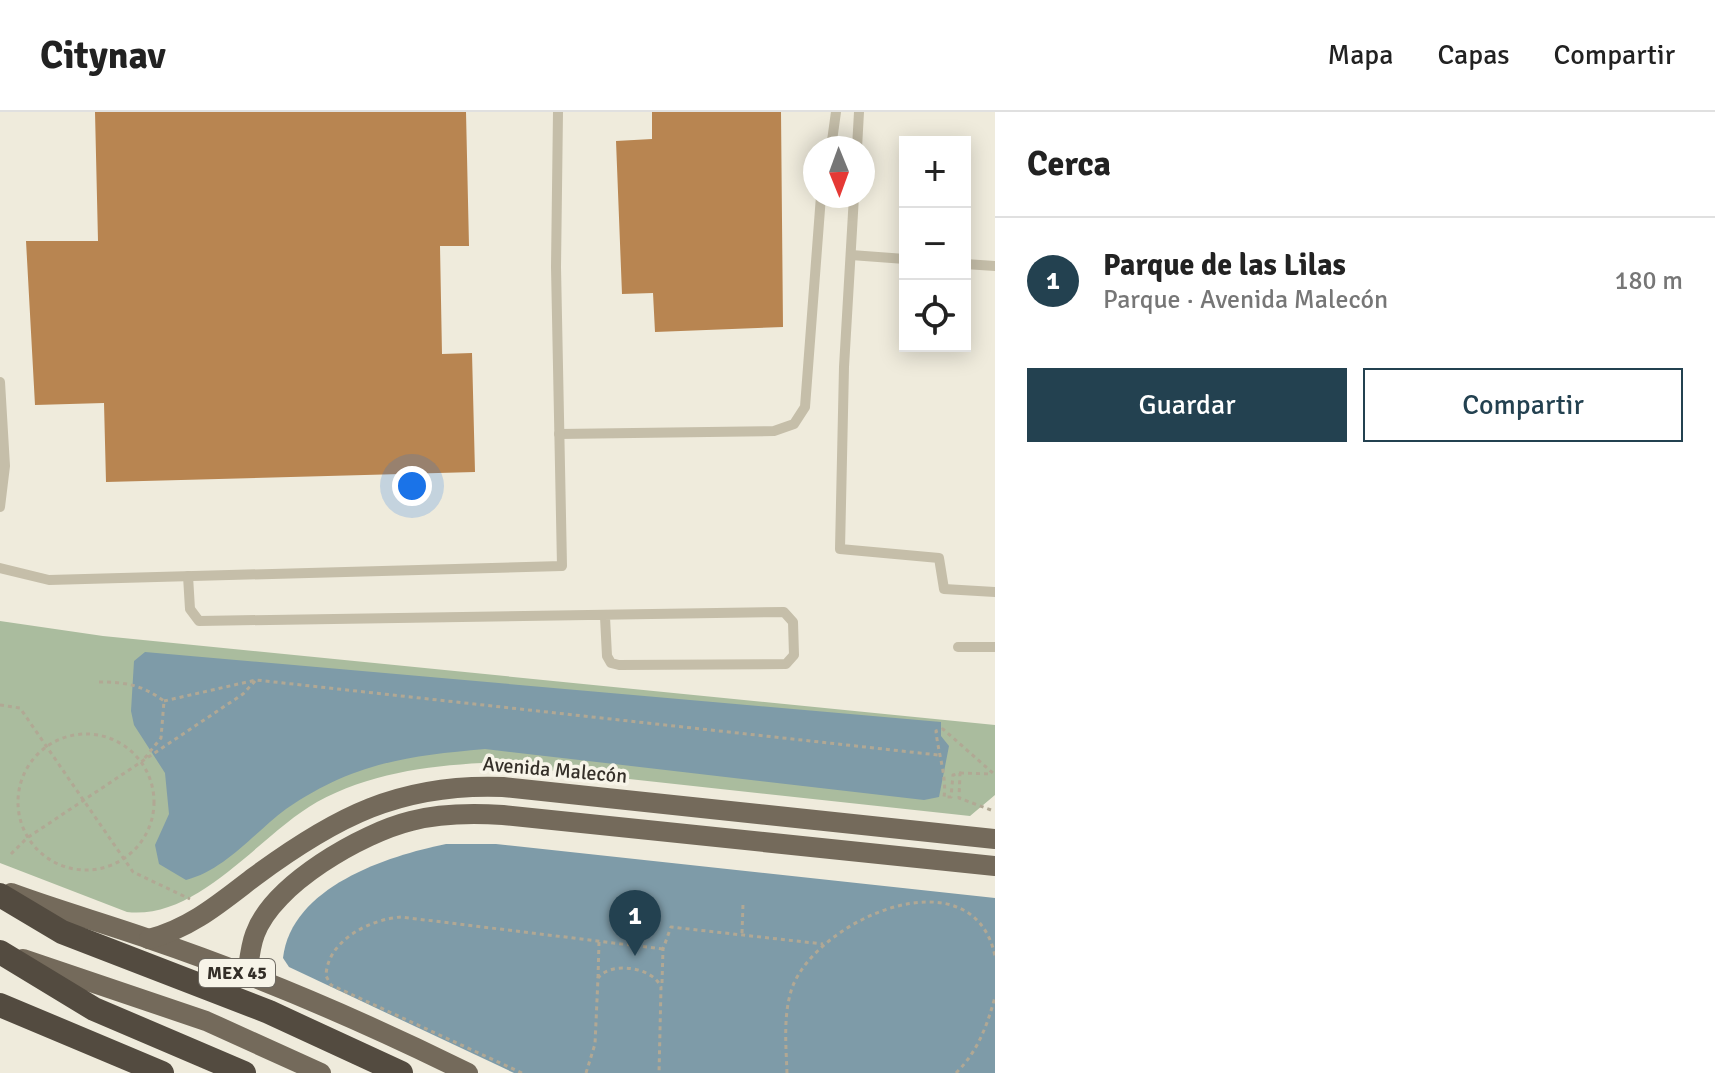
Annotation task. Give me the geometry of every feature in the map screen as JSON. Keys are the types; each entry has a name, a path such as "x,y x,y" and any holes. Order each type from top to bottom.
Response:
{"highway":[{"path":"0,892 62,932 269,1012 401,1073"},
{"path":"0,952 94,1009 244,1073"},
{"path":"0,1005 162,1073"}],"main road":[{"name":"Avenida Malecón","path":"149,939 187,927 302,842 348,815 380,802 439,788 503,787 995,839"},
{"path":"247,976 255,931 289,890 322,862 380,831 442,815 503,815 995,866"},
{"name":"MEX 45","path":"0,892 149,939 247,976 333,1011 468,1073"},
{"name":"MEX 45","path":"0,952 206,1021 321,1073"}],"lane":[{"path":"0,568 49,580 562,566 558,112"},
{"path":"833,136 836,112"},
{"path":"858,136 859,112"},
{"path":"559,434 774,431 794,424 805,407 820,208"},
{"path":"853,208 840,549 939,558 944,589 995,592"},
{"path":"851,255 899,259"},
{"path":"971,264 995,266"},
{"path":"0,382 5,466 0,507"},
{"path":"188,576 190,609 199,621 784,612 793,622 794,655 786,664 619,665 611,663 607,656 605,617"},
{"path":"958,647 995,647"}],"path":[{"path":"11,854 27,838 243,694 256,680"},
{"path":"164,701 256,680 938,755"},
{"path":"99,682 127,682 147,688 164,701"},
{"path":"142,762 161,738 164,701"},
{"path":"0,705 20,708 124,861 137,875 194,899"},
{"path":"943,729 995,774 953,775 951,797 945,798 936,731 943,729"},
{"path":"72,736 103,736 126,746 142,762 154,794 154,811 139,847 124,861 98,870 76,871 45,856 27,838 20,824 16,798 31,759 46,745 72,736"},
{"path":"960,773 959,798 991,810"},
{"path":"787,1073 787,1010 793,985 824,944 859,920 902,904 923,901 965,911 993,940 995,956"},
{"path":"742,933 743,904"},
{"path":"522,1073 331,985 326,969 331,957 362,928 401,917 663,949"},
{"path":"659,1073 666,932 675,925 824,944"},
{"path":"586,1073 595,1044 599,942"},
{"path":"598,978 609,969 635,970 654,977 661,987"},
{"path":"956,1073 970,1059 988,1025 995,997"}],"green space":[{"path":"0,621 103,636 995,725 995,795 970,816 482,763 439,766 377,778 336,792 295,817 227,872 179,903 153,911 127,912 0,863"}],"water":[{"path":"145,652 941,722 941,736 949,746 939,797 924,800 485,749 405,759 334,781 286,809 214,868 186,880 159,864 155,845 169,814 165,773 134,725 131,711 134,661"},
{"path":"446,844 496,844 995,898 995,1073 514,1073 289,967 283,958 290,933 304,912 323,894 371,867"}],"building":[{"path":"95,112 466,112 469,246 440,246 442,354 472,353 475,472 106,482 104,403 35,405 26,241 98,241"},
{"path":"652,112 781,112 783,327 655,332 653,293 622,294 616,141 652,139"}],"place":[{"name":"Parque de las Lilas","path":"635,956"}]}
